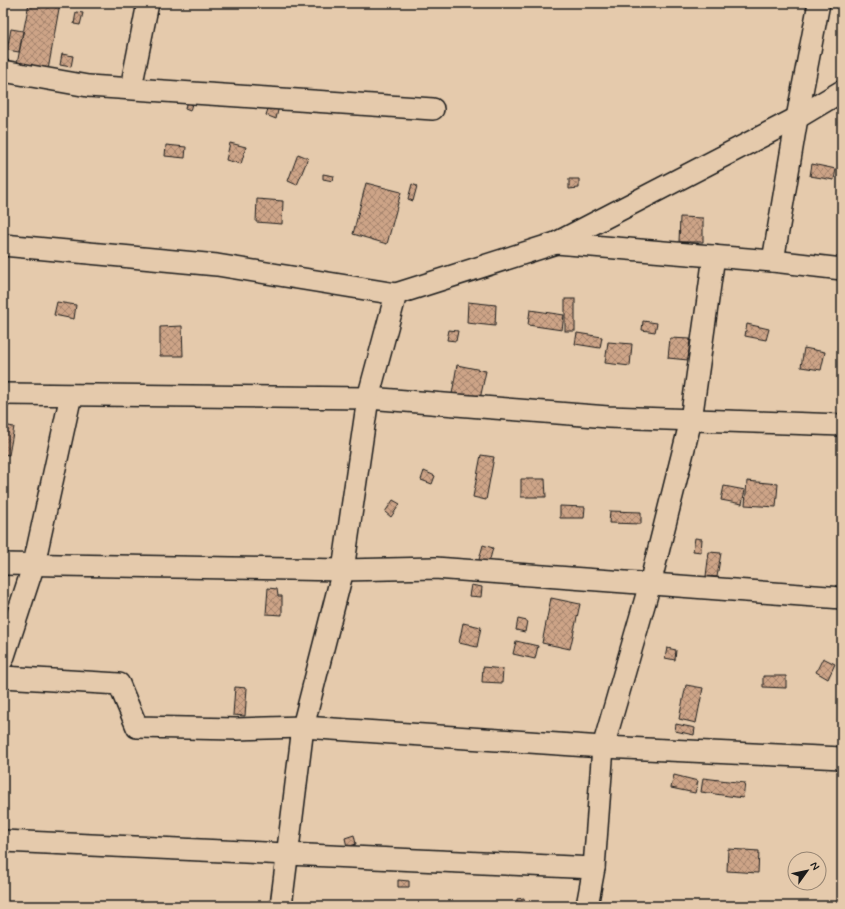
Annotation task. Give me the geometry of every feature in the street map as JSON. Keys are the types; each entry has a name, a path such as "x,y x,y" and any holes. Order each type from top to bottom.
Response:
{"street":[{"path":"131,88 148,3"},
{"path":"773,261 797,118 819,3"},
{"path":"3,71 88,86 433,109"},
{"path":"3,245 217,265 396,294 556,243 797,118 842,91"},
{"path":"556,243 773,261 842,269"},
{"path":"587,906 594,868 603,747 650,584 691,420 714,256"},
{"path":"281,906 303,727 343,570 368,398 396,294"},
{"path":"3,394 368,398 608,417 842,426"},
{"path":"3,659 34,564 71,395"},
{"path":"3,564 343,570 435,568 842,598"},
{"path":"3,677 119,684 137,727 236,729 303,727 603,747 842,758"},
{"path":"3,841 594,868"}],"building":[{"path":"3,3 6,3 5,15 3,15"},
{"path":"29,3 60,3 48,70 17,64"},
{"path":"76,12 83,13 80,25 74,24"},
{"path":"11,29 23,31 19,52 7,50"},
{"path":"62,54 73,56 71,67 60,65"},
{"path":"187,99 193,100 190,111 185,109"},
{"path":"270,103 279,106 276,119 266,115"},
{"path":"230,143 246,147 241,164 226,160"},
{"path":"166,145 186,147 185,158 165,156"},
{"path":"298,154 308,158 297,185 288,181"},
{"path":"812,164 836,169 834,180 810,176"},
{"path":"323,174 334,176 333,181 323,179"},
{"path":"569,179 579,179 579,188 569,189"},
{"path":"366,183 401,192 387,244 353,234"},
{"path":"412,184 417,186 413,201 408,199"},
{"path":"257,199 283,201 282,224 256,222"},
{"path":"680,217 703,218 703,242 679,242"},
{"path":"565,299 575,299 575,331 565,331"},
{"path":"57,302 76,305 74,319 54,315"},
{"path":"468,302 496,305 495,326 467,323"},
{"path":"530,310 564,315 562,330 528,325"},
{"path":"643,321 657,323 655,332 642,330"},
{"path":"747,324 769,329 766,340 745,336"},
{"path":"182,326 183,356 160,356 160,327"},
{"path":"449,330 458,331 456,341 447,340"},
{"path":"577,333 602,337 600,348 575,344"},
{"path":"670,338 690,339 688,360 668,358"},
{"path":"608,342 632,344 630,366 605,363"},
{"path":"804,348 825,352 821,370 801,367"},
{"path":"457,365 486,371 480,399 452,394"},
{"path":"3,425 14,427 9,455 3,454"},
{"path":"481,455 494,457 486,500 473,497"},
{"path":"424,471 435,476 432,484 421,480"},
{"path":"521,479 545,479 546,497 521,497"},
{"path":"747,481 778,484 776,507 745,505"},
{"path":"724,486 745,490 742,504 721,500"},
{"path":"393,500 400,504 391,517 385,512"},
{"path":"560,506 585,507 584,518 560,518"},
{"path":"610,511 641,512 641,524 609,523"},
{"path":"695,538 702,539 701,552 693,551"},
{"path":"483,545 493,548 487,570 477,567"},
{"path":"709,552 721,553 717,577 706,576"},
{"path":"471,585 482,587 481,597 469,596"},
{"path":"268,588 277,589 278,596 282,596 282,615 266,614"},
{"path":"551,598 580,604 570,649 542,643"},
{"path":"518,619 527,621 525,632 516,630"},
{"path":"463,623 481,627 477,647 459,643"},
{"path":"516,641 538,646 535,659 513,654"},
{"path":"667,648 676,650 675,660 665,658"},
{"path":"823,658 835,664 828,679 816,672"},
{"path":"483,667 503,669 502,683 482,682"},
{"path":"763,676 786,676 786,688 763,687"},
{"path":"686,685 703,688 696,723 679,719"},
{"path":"235,687 247,688 245,716 233,715"},
{"path":"676,724 695,728 694,735 675,731"},
{"path":"674,775 698,781 695,793 671,788"},
{"path":"703,778 745,783 743,798 701,792"},
{"path":"354,835 356,844 347,847 345,838"},
{"path":"728,849 759,851 758,873 727,871"},
{"path":"398,880 409,881 409,887 398,887"},
{"path":"524,898 525,906 517,906 517,899"}]}
